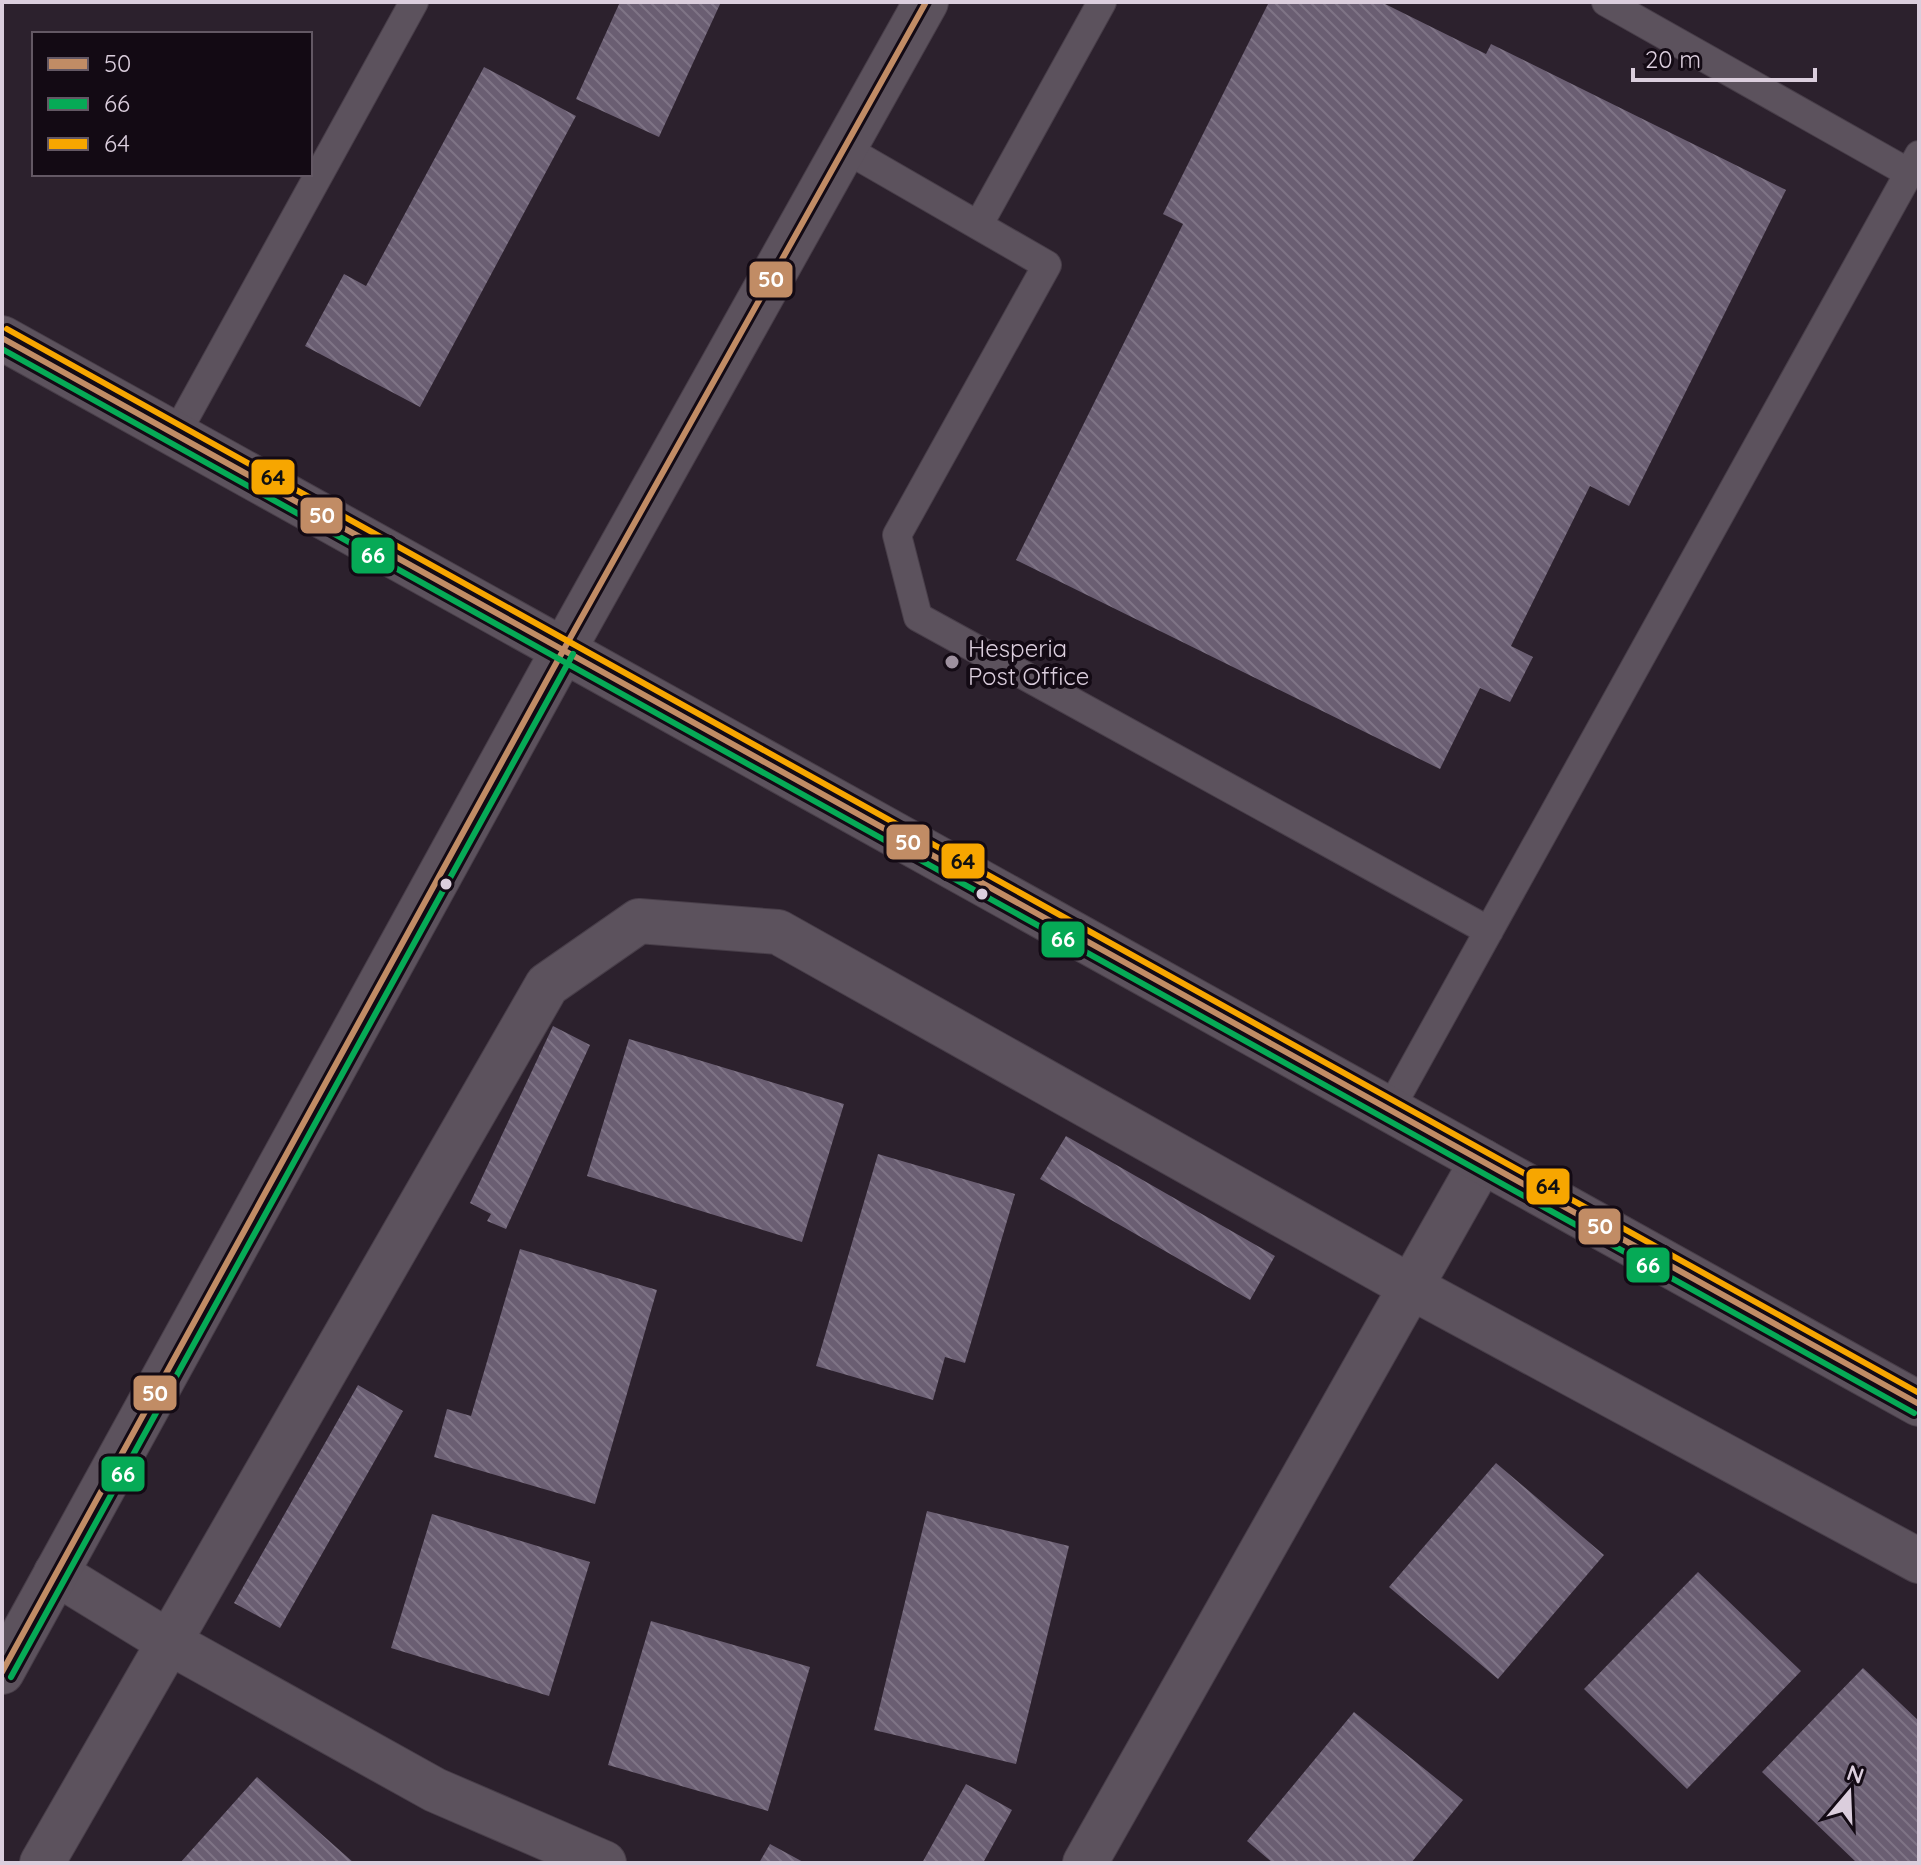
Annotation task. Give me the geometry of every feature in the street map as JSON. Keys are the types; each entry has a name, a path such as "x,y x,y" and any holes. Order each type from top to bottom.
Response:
{"street":[{"path":"2,1672 564,649 926,2"},
{"path":"2,338 1919,1404"},
{"path":"42,1863 547,985 639,921 778,932 1411,1287 1919,1561"},
{"path":"1085,1863 1482,1161"},
{"path":"56,1573 167,1641 435,1790 604,1863"}],"lane":[{"path":"176,434 414,2"},
{"path":"979,224 1102,2"},
{"path":"1390,1109 1914,164 1606,2"},
{"path":"844,148 1047,265 897,535 918,617 1489,931"}],"building":[{"path":"620,2 721,2 659,137 576,99"},
{"path":"1269,2 1381,2 1486,54 1491,44 1786,190 1629,506 1590,486 1511,646 1533,657 1510,702 1480,688 1440,769 1016,560 1183,224 1163,214"},
{"path":"484,67 576,116 420,407 305,346 344,274 366,286"},
{"path":"553,1026 590,1045 506,1229 487,1221 491,1214 470,1203"},
{"path":"629,1039 844,1104 802,1242 587,1176"},
{"path":"1066,1136 1275,1256 1250,1300 1040,1179"},
{"path":"878,1154 1015,1194 965,1363 945,1357 933,1400 816,1366"},
{"path":"520,1249 657,1290 595,1504 434,1457 447,1409 471,1416"},
{"path":"358,1385 403,1411 280,1628 234,1603"},
{"path":"1496,1463 1604,1555 1498,1679 1389,1587"},
{"path":"927,1511 1069,1546 1016,1764 874,1730"},
{"path":"432,1514 590,1562 549,1696 391,1648"},
{"path":"1698,1572 1801,1671 1687,1789 1584,1689"},
{"path":"651,1621 810,1667 768,1811 608,1765"},
{"path":"1863,1668 1919,1721 1919,1863 1857,1863 1762,1772"},
{"path":"1354,1712 1463,1800 1411,1863 1273,1863 1247,1841"},
{"path":"257,1777 354,1863 180,1863"},
{"path":"966,1784 1012,1810 983,1863 922,1863"},
{"path":"770,1844 805,1863 759,1863"}],"transit line":[{"name":"50","path":"2,1672 564,649 926,2"},
{"name":"64","path":"7,329 1919,1393"},
{"name":"50","path":"2,338 1919,1404"},
{"name":"66","path":"2,349 1914,1413"},
{"name":"66","path":"11,1677 573,654"}],"place":[{"name":"Hesperia Post Office","path":"952,662"}]}
